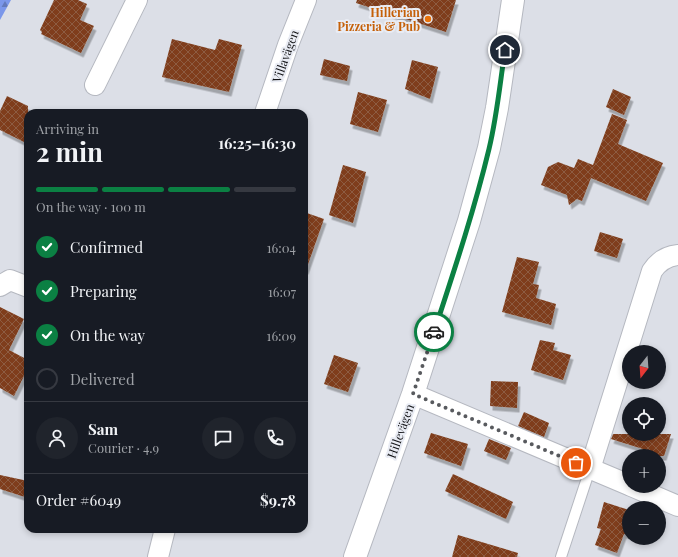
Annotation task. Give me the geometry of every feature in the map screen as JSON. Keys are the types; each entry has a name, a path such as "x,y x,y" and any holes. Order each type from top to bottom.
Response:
{"street":[{"path":"95,85 137,0"},
{"name":"Villavägen","path":"266,109 288,45 306,0"},
{"name":"Hillevägen","path":"355,557 413,394 469,221 489,148 497,108 513,0"},
{"path":"590,469 652,271 657,264 665,259 678,255"},
{"path":"5,283 24,286"},
{"path":"413,394 622,483"},
{"path":"647,493 678,506"},
{"path":"158,557 164,533"}],"lane":[{"path":"561,557 590,469"}],"green space":[{"path":"0,0 11,0 0,20"}],"building":[{"path":"54,0 78,0 87,4 80,20 94,26 81,53 41,34 42,32 40,30"},
{"name":"Hillerian Pizzeria & Pub","path":"357,0 456,0 446,32 356,3"},
{"path":"172,39 215,50 219,39 242,45 229,92 162,77"},
{"path":"324,59 350,66 347,81 320,75"},
{"path":"412,60 438,67 430,99 405,89"},
{"path":"613,89 631,97 624,115 606,107"},
{"path":"358,92 387,100 378,132 350,124"},
{"path":"7,96 28,106 28,109 24,109 24,142 0,130 0,111"},
{"path":"612,114 627,120 618,144 663,163 646,201 591,178 582,201 577,199 569,205 567,195 541,185 548,167 558,162 574,168 578,159 593,165"},
{"path":"343,165 366,172 353,223 329,215"},
{"path":"308,213 324,219 308,264"},
{"path":"600,232 623,239 617,258 594,251"},
{"path":"517,257 539,262 533,284 539,285 536,298 556,304 551,325 502,312"},
{"path":"0,307 24,319 9,350 24,358 24,376 14,396 0,388"},
{"path":"540,340 555,343 553,350 571,355 563,380 531,370"},
{"path":"334,355 358,363 348,392 324,384"},
{"path":"491,381 518,382 517,408 490,406"},
{"path":"524,412 549,423 544,437 518,426"},
{"path":"431,433 468,444 461,466 424,453"},
{"path":"613,434 622,434 622,441 666,441 666,434 671,434 666,450 643,449 611,439"},
{"path":"489,439 511,448 506,460 484,451"},
{"path":"453,474 513,502 506,519 445,491"},
{"path":"0,475 24,480 24,497 0,489"},
{"path":"604,502 622,508 622,539 617,553 595,545 601,529 597,528"},
{"path":"458,535 518,553 517,557 452,557"}],"way so far":[{"path":"434,332 413,394 576,463"}],"place":[{"name":"Hillerian Pizzeria & Pub","path":"428,19"}],"route":[{"path":"434,332 469,221 489,148 497,108 505,50"}]}
